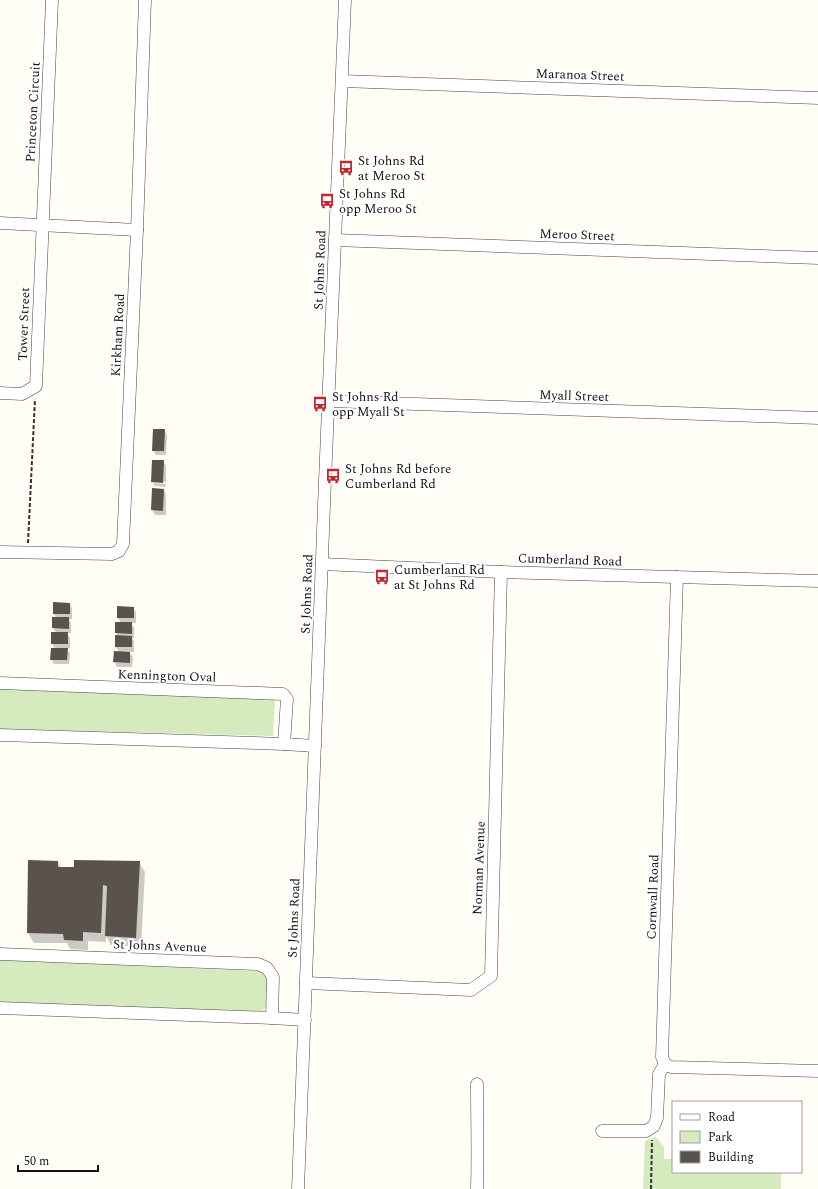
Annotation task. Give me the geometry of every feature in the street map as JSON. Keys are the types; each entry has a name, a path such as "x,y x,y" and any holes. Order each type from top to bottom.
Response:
{"street":[{"name":"Princeton Circuit","path":"42,225 52,0"},
{"name":"Kirkham Road","path":"0,552 112,554 119,551 123,544 137,230 145,0"},
{"name":"St Johns Road","path":"298,1189 345,0"},
{"name":"Maranoa Street","path":"342,80 818,98"},
{"path":"0,223 137,230"},
{"name":"Tower Street","path":"36,386 42,225"},
{"name":"Meroo Street","path":"335,240 818,258"},
{"path":"0,393 22,394 36,386"},
{"name":"Myall Street","path":"329,401 818,418"},
{"name":"Cumberland Road","path":"322,564 501,572 818,581"},
{"name":"Norman Avenue","path":"306,983 471,990 491,976 501,572"},
{"name":"Cornwall Road","path":"665,1064 662,1053 677,577"},
{"name":"Kennington Oval","path":"0,683 283,694 286,699 284,744"},
{"path":"0,735 315,746"},
{"name":"St Johns Avenue","path":"0,954 258,964 267,968 273,977 272,1018"},
{"path":"0,1008 305,1020"},
{"path":"602,1131 646,1130 652,1128 656,1122 659,1074 665,1064 674,1067 818,1071"},
{"path":"477,1084 477,1189"}],"path":[{"path":"28,552 36,386"},
{"path":"651,1189 652,1128"}],"green space":[{"path":"0,687 275,699 273,736 0,729"},
{"path":"0,960 263,972 266,978 267,1006 261,1012 0,1003"},
{"path":"656,1137 664,1147 664,1159 672,1159 672,1173 781,1173 781,1189 643,1189 645,1141"}],"building":[{"path":"153,429 165,429 164,451 152,451"},
{"path":"152,460 164,460 163,483 151,482"},
{"path":"152,488 164,489 163,511 151,510"},
{"path":"53,602 70,603 70,614 53,614"},
{"path":"117,606 134,607 134,618 117,618"},
{"path":"52,617 69,617 69,629 52,628"},
{"path":"115,622 132,622 132,634 115,633"},
{"path":"51,632 68,632 68,644 51,644"},
{"path":"115,635 132,636 132,647 115,647"},
{"path":"51,648 68,648 67,660 50,660"},
{"path":"114,651 130,652 130,663 113,662"},
{"path":"28,860 58,861 58,867 74,867 74,860 140,861 136,938 105,936 107,886 103,885 101,933 83,932 83,941 64,940 63,934 27,933"}],"place":[{"name":"St Johns Rd at Meroo St","path":"346,168"},
{"name":"St Johns Rd opp Meroo St","path":"327,201"},
{"name":"St Johns Rd opp Myall St","path":"320,404"},
{"name":"St Johns Rd before Cumberland Rd","path":"333,476"},
{"name":"Cumberland Rd at St Johns Rd","path":"382,577"}]}
